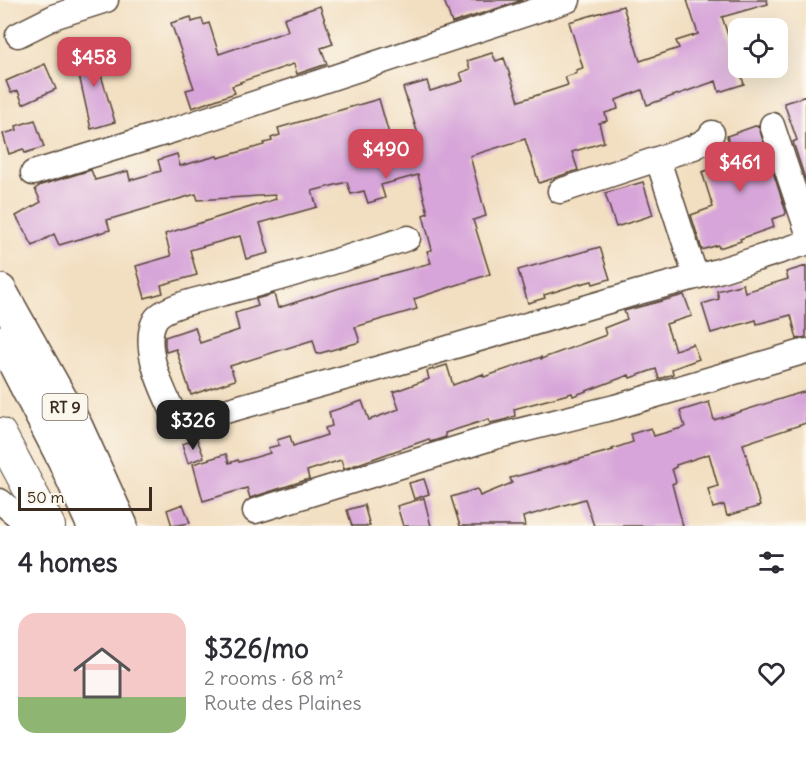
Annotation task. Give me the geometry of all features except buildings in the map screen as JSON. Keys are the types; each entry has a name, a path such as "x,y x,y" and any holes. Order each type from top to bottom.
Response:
{"highway":[{"name":"RT 9","path":"0,291 76,427 121,526"},
{"name":"RT 9","path":"0,335 64,459 94,526"}],"main road":[{"path":"0,434 49,526"}],"street":[{"path":"18,35 56,16 106,0"},
{"path":"33,173 177,129 568,0"},
{"path":"772,125 806,227"},
{"path":"560,192 694,147 708,139 712,133"},
{"path":"658,160 696,277"},
{"path":"408,238 357,255 201,299 162,313 156,318 151,331 151,351 163,393 178,424 256,404 806,243"},
{"path":"255,511 495,437 615,407 806,351"},
{"path":"0,501 30,526"}]}
